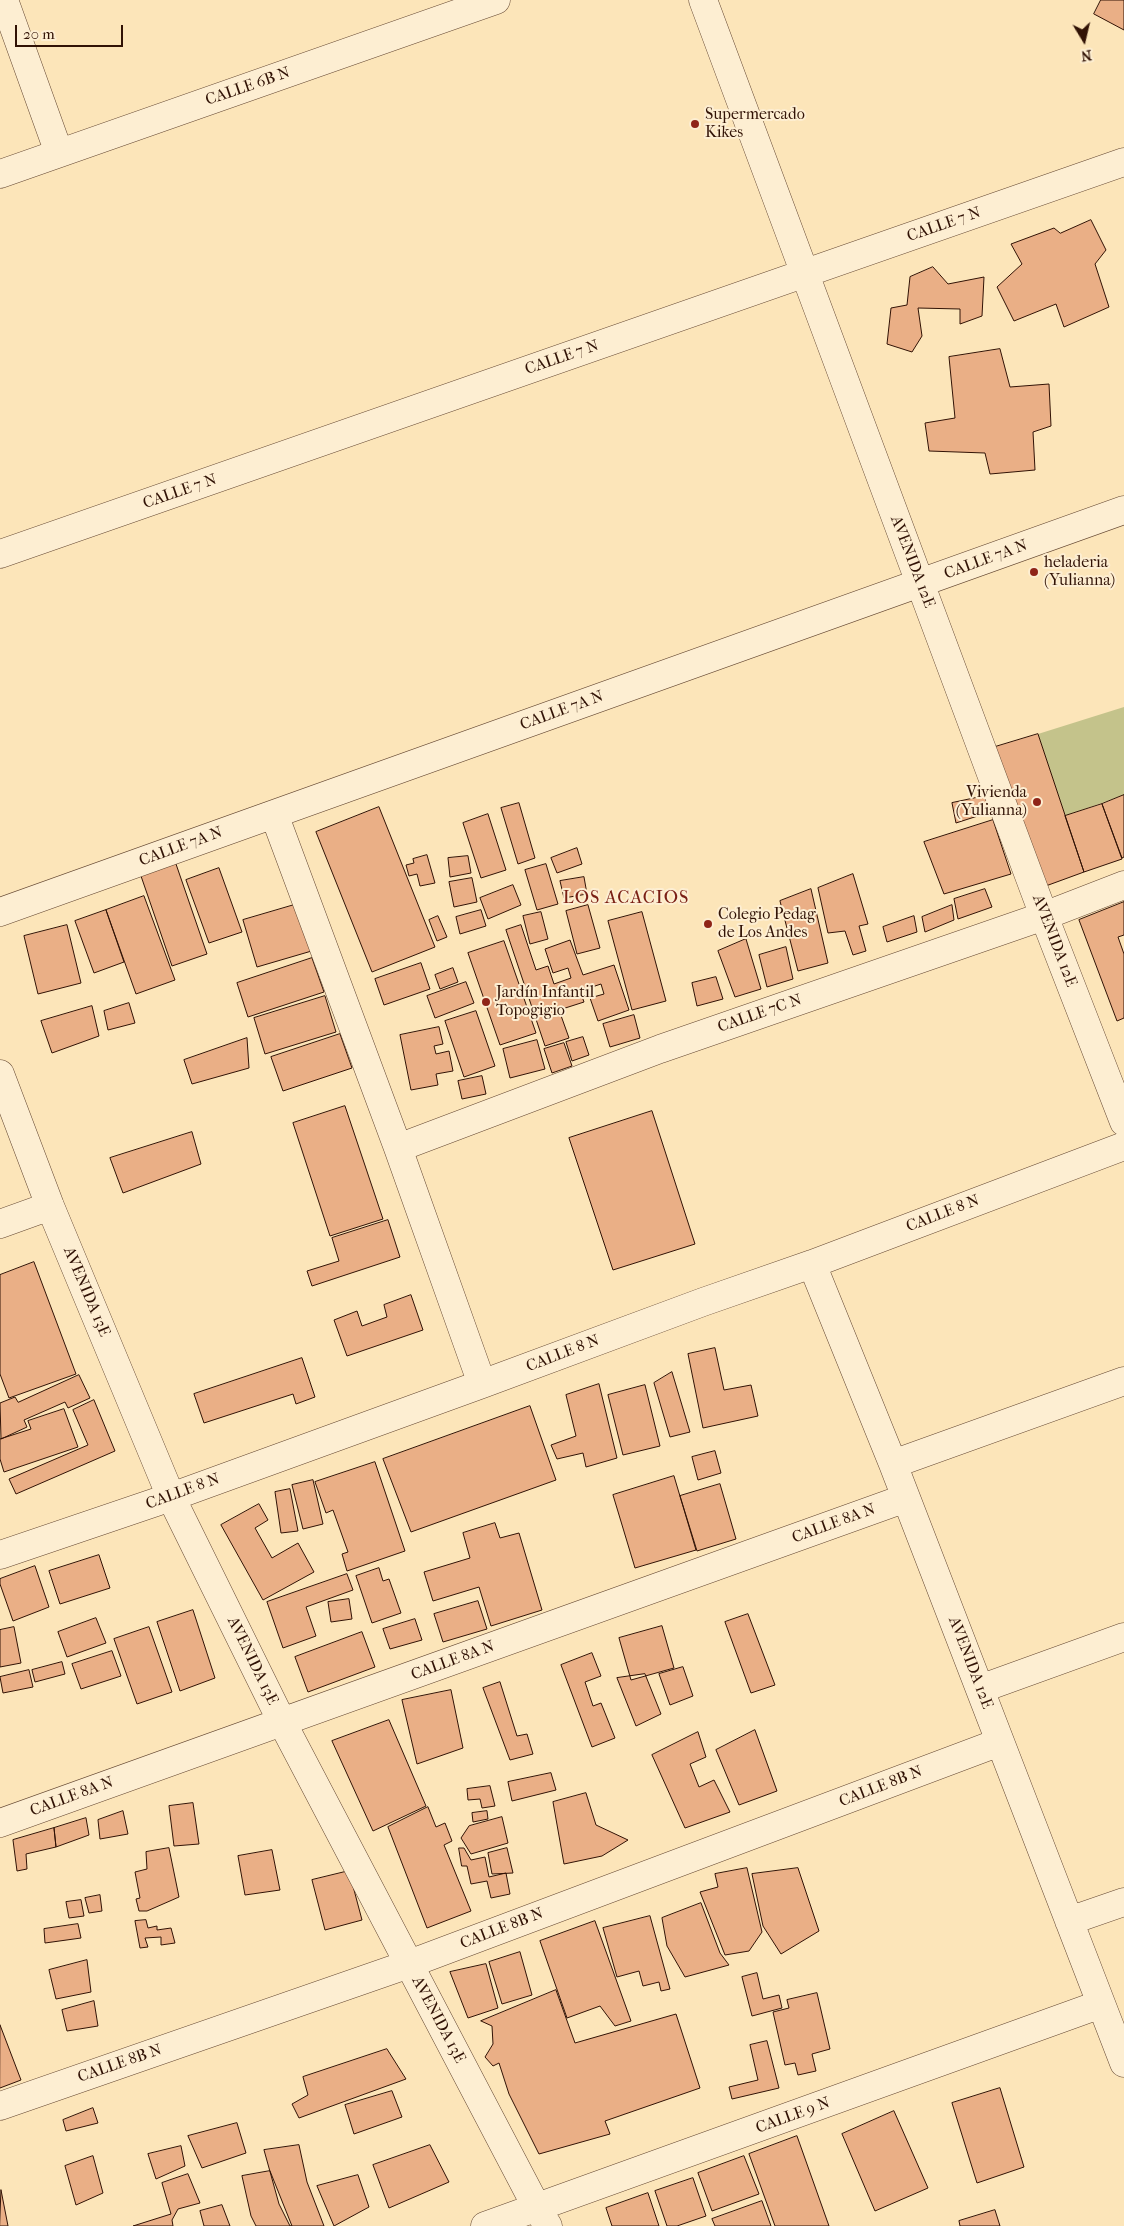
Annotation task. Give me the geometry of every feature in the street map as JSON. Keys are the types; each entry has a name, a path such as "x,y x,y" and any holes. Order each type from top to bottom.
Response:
{"street":[{"path":"4,0 59,153"},
{"name":"CALLE 6B N","path":"0,174 496,0"},
{"name":"AVENIDA 12E","path":"703,0 1044,916 1124,1122"},
{"name":"CALLE 7 N","path":"0,554 1124,162"},
{"name":"CALLE 7A N","path":"0,912 1124,510"},
{"path":"274,814 398,1148 482,1384"},
{"name":"CALLE 7C N","path":"398,1148 660,1049 1044,916 1124,885"},
{"name":"AVENIDA 13E","path":"0,1074 50,1206 171,1497 282,1722 542,2217"},
{"name":"CALLE 8 N","path":"0,1555 171,1497 703,1302 812,1264 1124,1146"},
{"path":"0,1224 50,1206"},
{"name":"AVENIDA 12E","path":"812,1264 893,1464 1124,2063"},
{"path":"893,1464 1124,1381"},
{"name":"CALLE 8A N","path":"0,1823 906,1498"},
{"path":"980,1689 1124,1637"},
{"name":"CALLE 8B N","path":"0,2106 409,1964 1000,1742"},
{"path":"1070,1921 1124,1902"},
{"name":"CALLE 9 N","path":"485,2226 542,2217 1101,2004"}],"shaded area":[{"path":"1124,707 1124,795 1065,816 1038,734"}],"building":[{"path":"1101,0 1124,0 1124,30 1094,14"},
{"path":"1091,220 1106,250 1095,264 1109,307 1064,327 1056,304 1014,321 997,287 1022,264 1011,244 1054,228 1060,233"},
{"path":"933,267 948,284 984,277 982,316 960,324 960,309 918,308 922,336 912,352 887,344 891,308 907,305 910,277"},
{"path":"1000,349 1010,387 1049,384 1051,426 1033,432 1035,470 990,474 985,453 929,451 925,423 955,418 949,357"},
{"name":"Vivienda (Yulianna)","path":"1038,734 1084,872 1043,887 995,747"},
{"path":"1124,795 1124,857 1122,858 1102,804"},
{"path":"985,796 990,812 956,823 952,803"},
{"path":"519,803 535,858 518,864 501,808"},
{"name":"Vivienda (Yulianna)","path":"1102,804 1122,859 1084,872 1065,816"},
{"path":"379,807 435,947 372,972 316,832"},
{"path":"488,814 506,870 481,878 463,823"},
{"path":"993,820 1011,874 944,894 924,842"},
{"path":"577,848 582,864 557,873 551,858"},
{"path":"427,855 435,883 420,886 417,874 409,876 406,865 414,863 413,859"},
{"path":"468,856 471,873 450,877 448,858"},
{"path":"176,864 207,954 172,966 141,876"},
{"path":"546,864 558,904 537,910 525,870"},
{"path":"219,868 242,932 209,943 186,880"},
{"path":"853,874 868,924 859,926 866,951 853,955 845,931 828,933 818,888"},
{"path":"584,877 587,894 564,898 560,881"},
{"path":"472,878 477,902 454,907 449,882"},
{"path":"513,885 521,905 488,919 480,898"},
{"path":"811,889 828,963 798,971 780,901"},
{"path":"985,889 992,907 958,919 954,899"},
{"path":"144,896 175,980 136,994 106,910"},
{"path":"1124,902 1124,935 1118,937 1124,954 1124,1018 1117,1021 1079,920"},
{"path":"301,903 315,950 257,967 243,920"},
{"path":"588,905 600,948 577,954 566,911"},
{"path":"952,905 954,920 925,932 922,917"},
{"path":"106,910 124,962 94,973 75,921"},
{"path":"481,910 486,926 460,934 456,917"},
{"path":"541,912 548,939 530,944 523,916"},
{"path":"642,912 666,1001 632,1010 608,921"},
{"path":"438,916 447,937 437,941 429,920"},
{"path":"914,916 917,932 887,942 883,927"},
{"path":"67,925 81,983 38,994 24,936"},
{"path":"521,925 536,970 548,966 554,984 571,978 568,968 553,973 545,949 570,940 583,975 614,965 629,1010 598,1021 590,998 604,994 601,984 580,991 584,1002 559,1010 569,1038 545,1046 506,930"},
{"path":"746,939 761,989 735,997 718,951"},
{"path":"504,941 536,1033 500,1045 468,953"},
{"path":"786,947 793,979 767,987 759,955"},
{"path":"312,958 324,992 248,1017 237,983"},
{"path":"421,963 430,989 384,1005 375,979"},
{"path":"453,968 458,982 440,989 435,975"},
{"path":"716,977 723,999 697,1006 692,983"},
{"path":"466,982 474,1003 435,1018 427,996"},
{"path":"325,996 336,1032 265,1054 254,1018"},
{"path":"129,1003 135,1023 108,1030 104,1011"},
{"path":"92,1006 99,1036 52,1053 41,1021"},
{"path":"476,1011 495,1066 464,1077 445,1021"},
{"path":"634,1015 640,1038 610,1047 603,1024"},
{"path":"439,1027 443,1044 434,1046 436,1054 449,1051 453,1071 436,1074 438,1085 411,1090 400,1035"},
{"path":"340,1034 352,1068 283,1091 271,1057"},
{"path":"583,1037 589,1055 572,1061 566,1042"},
{"path":"247,1038 249,1068 192,1084 184,1060"},
{"path":"537,1040 545,1069 510,1078 503,1049"},
{"path":"564,1043 572,1066 552,1073 544,1049"},
{"path":"482,1076 486,1094 462,1099 458,1081"},
{"path":"345,1106 383,1219 330,1236 293,1123"},
{"path":"652,1111 695,1244 613,1270 569,1138"},
{"path":"192,1132 201,1164 123,1193 110,1158"},
{"path":"388,1220 400,1257 312,1286 307,1271 339,1261 332,1238"},
{"path":"34,1262 76,1374 9,1398 0,1374 0,1275"},
{"path":"411,1295 423,1330 347,1356 334,1320 357,1311 362,1326 387,1317 384,1305"},
{"path":"715,1348 724,1390 751,1385 758,1416 703,1428 688,1354"},
{"path":"302,1358 315,1397 296,1404 293,1394 204,1423 194,1394"},
{"path":"672,1372 690,1432 670,1437 654,1383"},
{"path":"79,1375 90,1398 68,1408 65,1402 24,1420 27,1427 1,1439 0,1403 15,1397 18,1402"},
{"path":"599,1384 617,1458 586,1467 583,1453 557,1459 551,1445 576,1436 566,1395"},
{"path":"645,1385 660,1446 623,1455 608,1395"},
{"path":"94,1400 115,1451 16,1494 9,1479 88,1445 73,1410"},
{"path":"530,1406 556,1480 411,1532 383,1459"},
{"path":"64,1409 78,1447 4,1472 0,1459 0,1439 31,1429 28,1421"},
{"path":"715,1451 721,1473 698,1480 692,1457"},
{"path":"375,1462 405,1551 347,1571 342,1554 348,1552 333,1510 326,1513 315,1482"},
{"path":"674,1476 696,1550 635,1568 613,1495"},
{"path":"313,1480 323,1524 303,1529 292,1485"},
{"path":"720,1484 736,1539 697,1551 680,1496"},
{"path":"290,1489 298,1531 281,1533 275,1492"},
{"path":"259,1504 268,1520 255,1528 272,1558 298,1543 314,1572 263,1600 221,1525"},
{"path":"495,1523 500,1538 519,1533 542,1610 491,1626 479,1587 433,1601 424,1572 470,1558 463,1533"},
{"path":"99,1555 110,1588 60,1604 49,1571"},
{"path":"35,1566 49,1607 13,1621 0,1579"},
{"path":"379,1568 383,1581 389,1579 401,1613 372,1623 356,1576"},
{"path":"347,1574 353,1590 306,1607 316,1636 283,1648 267,1602"},
{"path":"349,1599 352,1619 331,1622 328,1602"},
{"path":"478,1601 487,1629 443,1642 434,1614"},
{"path":"193,1610 215,1678 180,1691 157,1622"},
{"path":"748,1614 775,1685 751,1693 725,1622"},
{"path":"96,1618 106,1643 67,1657 58,1632"},
{"path":"415,1619 422,1640 390,1649 383,1629"},
{"path":"662,1626 674,1668 631,1680 619,1638"},
{"path":"14,1627 21,1663 0,1667 0,1630"},
{"path":"149,1627 172,1692 137,1704 114,1639"},
{"path":"362,1632 375,1667 308,1692 295,1657"},
{"path":"112,1651 121,1676 81,1689 72,1664"},
{"path":"592,1653 601,1676 585,1682 593,1706 601,1703 615,1738 592,1747 561,1665"},
{"path":"62,1662 65,1674 35,1682 32,1670"},
{"path":"683,1667 693,1696 670,1705 659,1674"},
{"path":"29,1670 33,1687 3,1693 0,1677"},
{"path":"645,1674 661,1714 636,1726 617,1678"},
{"path":"500,1682 517,1736 527,1734 533,1754 510,1760 483,1688"},
{"path":"451,1690 463,1748 417,1764 402,1700"},
{"path":"389,1720 426,1806 373,1831 332,1741"},
{"path":"755,1730 777,1791 739,1805 716,1750"},
{"path":"698,1732 706,1757 690,1764 699,1787 714,1780 730,1812 685,1828 652,1755"},
{"path":"551,1773 556,1790 512,1801 508,1782"},
{"path":"490,1786 495,1806 482,1808 480,1799 468,1800 467,1789"},
{"path":"586,1793 596,1825 628,1840 602,1856 564,1864 553,1802"},
{"path":"193,1803 199,1844 174,1846 169,1806"},
{"path":"428,1807 436,1827 445,1823 452,1841 444,1845 471,1911 427,1928 388,1827"},
{"path":"123,1811 128,1834 100,1839 98,1820"},
{"path":"487,1811 488,1819 473,1822 472,1813"},
{"path":"502,1817 508,1843 471,1854 461,1838 469,1826"},
{"path":"86,1818 89,1835 56,1847 54,1828"},
{"path":"54,1828 56,1847 26,1854 27,1869 17,1871 13,1840"},
{"path":"169,1848 179,1897 147,1911 139,1911 136,1899 140,1898 135,1872 147,1869 146,1852"},
{"path":"459,1848 464,1848 471,1860 485,1857 489,1877 506,1873 510,1894 491,1898 487,1881 471,1884 467,1866 462,1866"},
{"path":"507,1848 513,1873 492,1874 488,1853"},
{"path":"272,1850 280,1890 245,1895 238,1856"},
{"path":"747,1868 762,1932 749,1951 725,1955 700,1892 718,1887 715,1874"},
{"path":"798,1868 819,1931 781,1954 763,1926 752,1874"},
{"path":"349,1871 362,1920 325,1930 312,1880"},
{"path":"100,1895 102,1911 89,1913 85,1898"},
{"path":"81,1900 84,1916 69,1918 66,1902"},
{"path":"701,1903 720,1953 729,1965 685,1977 667,1946 662,1918"},
{"path":"650,1916 670,1989 661,1991 659,1982 643,1986 639,1971 617,1977 603,1928"},
{"path":"146,1920 148,1928 157,1926 157,1930 171,1928 175,1943 161,1945 161,1937 145,1938 148,1947 140,1948 135,1921"},
{"path":"595,1921 631,2021 615,2026 600,2006 567,2018 540,1941"},
{"path":"78,1924 81,1938 45,1943 44,1929"},
{"path":"520,1952 532,1995 502,2004 489,1962"},
{"path":"87,1960 91,1992 56,1999 49,1970"},
{"path":"486,1964 498,2008 468,2018 450,1972"},
{"path":"757,1973 763,1999 779,1995 782,2008 752,2016 742,1977"},
{"path":"556,1990 575,2043 676,2014 700,2088 605,2121 610,2134 539,2154 509,2094 499,2063 493,2066 485,2057 493,2044 492,2026 481,2021"},
{"path":"817,1993 830,2049 812,2054 816,2071 798,2075 795,2063 785,2065 773,2012 789,2008 787,2000"},
{"path":"94,2001 98,2026 67,2031 62,2010"},
{"path":"0,2025 21,2080 0,2088"},
{"path":"767,2041 779,2088 732,2099 729,2087 758,2080 750,2045"},
{"path":"387,2049 406,2079 299,2118 292,2104 308,2095 303,2077"},
{"path":"1000,2088 1024,2167 977,2183 952,2103"},
{"path":"392,2091 402,2117 354,2134 345,2105"},
{"path":"93,2108 98,2123 66,2131 63,2120"},
{"path":"894,2111 928,2188 875,2211 842,2134"},
{"path":"237,2123 246,2153 202,2168 188,2136"},
{"path":"797,2136 829,2226 775,2226 749,2154"},
{"path":"299,2145 307,2182 324,2226 290,2226 279,2204 264,2150"},
{"path":"430,2145 449,2182 389,2208 373,2165"},
{"path":"181,2146 185,2166 156,2179 148,2154"},
{"path":"93,2156 103,2193 76,2205 65,2166"},
{"path":"744,2156 759,2194 712,2211 698,2173"},
{"path":"270,2171 292,2226 256,2226 251,2216 242,2176"},
{"path":"188,2174 200,2203 178,2209 172,2220 173,2226 133,2226 171,2214 162,2183"},
{"path":"358,2175 369,2207 334,2226 317,2186"},
{"path":"693,2178 706,2216 677,2226 667,2226 655,2191"},
{"path":"1,2190 8,2226 0,2226"},
{"path":"648,2193 659,2226 612,2226 606,2208"},
{"path":"762,2201 771,2226 715,2226 712,2219"},
{"path":"222,2205 230,2226 204,2226 200,2211"},
{"path":"995,2210 1000,2226 960,2226 959,2221"}],"place":[{"name":"Supermercado Kikes","path":"695,124"},
{"name":"heladeria (Yulianna)","path":"1034,572"},
{"name":"Vivienda (Yulianna)","path":"1037,802"},
{"name":"Colegio Pedag de Los Andes","path":"708,924"},
{"name":"Jardín Infantil Topogigio","path":"486,1002"}],"district":[{"name":"LOS ACACIOS","path":"626,899"}]}
